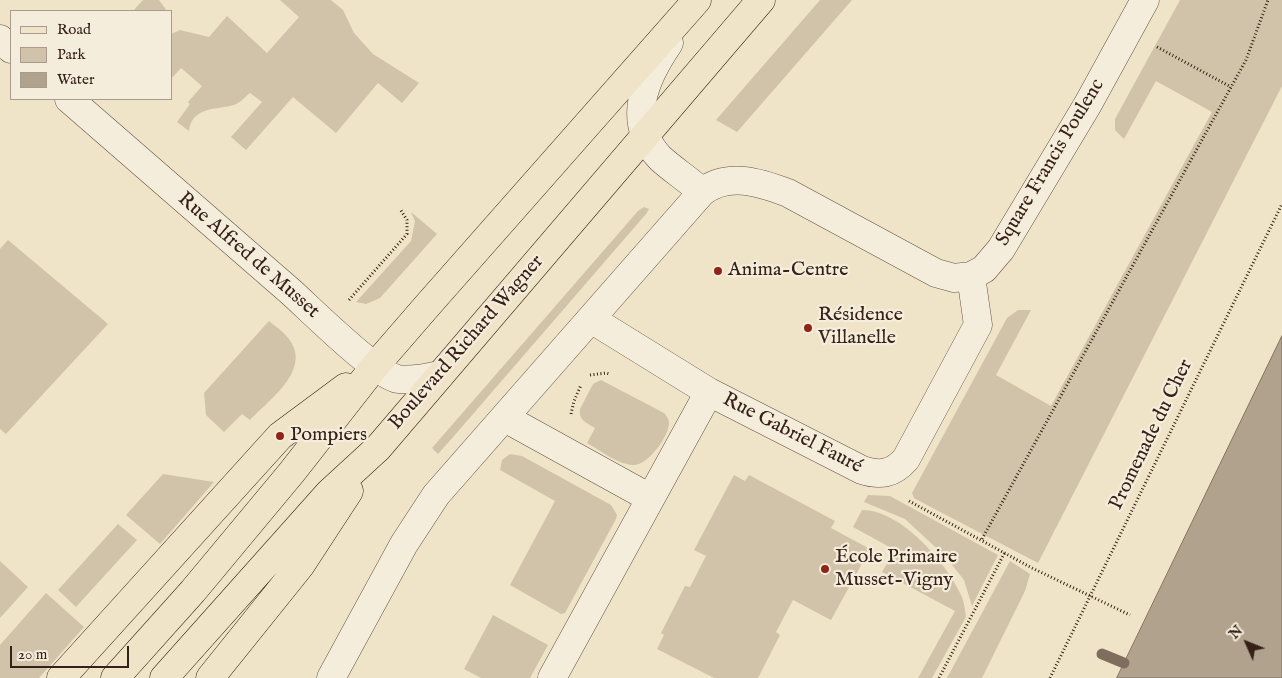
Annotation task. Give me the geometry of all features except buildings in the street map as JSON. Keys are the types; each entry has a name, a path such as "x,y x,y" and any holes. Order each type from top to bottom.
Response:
{"main road":[{"path":"114,678 193,591 292,472 375,366 698,0"},
{"name":"Boulevard Richard Wagner","path":"164,678 328,494 378,448 761,0"},
{"path":"61,678 280,436 375,366"},
{"path":"210,678 300,566 378,448"}],"street":[{"path":"698,0 653,66 641,99 641,116 646,136 660,158 702,192"},
{"name":"Square Francis Poulenc","path":"971,276 984,269 1012,234 1145,0"},
{"path":"0,39 10,48"},
{"name":"Rue Alfred de Musset","path":"70,100 388,376 409,380 440,375"},
{"path":"331,678 418,521 436,495 702,192 717,182 730,180 766,185 788,193 936,273 954,278 971,276"},
{"name":"Rue Gabriel Fauré","path":"552,678 709,392 862,470 874,474 888,473 899,467 906,459 978,325 971,276"},
{"path":"592,319 709,392"},
{"path":"505,418 650,498"}],"path":[{"path":"982,539 1246,60 1268,0"},
{"path":"1128,32 1231,87"},
{"name":"Promenade du Cher","path":"1050,678 1282,204"},
{"path":"344,305 407,234 407,220 400,209"},
{"path":"588,376 600,373 612,375"},
{"path":"571,417 574,401 583,383"},
{"path":"888,473 905,499 1130,615"},
{"path":"938,678 1005,552"}],"green space":[{"path":"143,0 159,0 166,10 134,10"},
{"path":"280,0 331,0 343,10 354,33 373,54 419,83 402,103 378,83 336,133 293,97 246,150 231,137 262,102 250,93 234,105 206,110 200,113 191,123 189,131 177,122 190,104 188,102 202,86 181,68 172,78 172,34 180,30 209,37 227,16 267,53 299,17"},
{"path":"820,0 852,0 737,132 716,120"},
{"path":"1180,0 1282,0 1282,86 1038,563 914,498 912,493 1007,318 1018,310 1031,310 996,375 1051,406 1212,112 1156,81 1124,139 1115,130 1115,119"},
{"path":"644,207 649,209 646,214 438,454 432,448 638,211"},
{"path":"411,212 437,234 380,298 366,304 356,302 411,241 415,221"},
{"path":"8,240 108,324 6,434 0,429 0,249"},
{"path":"269,321 287,336 295,351 292,373 286,383 250,420 242,414 224,432 206,415 204,393"},
{"path":"601,380 664,413 668,419 668,429 662,442 651,456 639,464 633,465 621,462 587,443 595,428 582,419 580,409 593,384"},
{"path":"510,454 522,456 611,505 617,515 565,613 561,614 510,585 555,501 500,470 502,460"},
{"path":"163,474 214,482 160,544 126,515"},
{"path":"734,475 745,481 749,475 835,521 831,528 870,549 831,620 793,600 776,632 780,635 758,678 714,678 657,649 664,635 661,633 685,586 690,587 706,556 694,550"},
{"path":"868,495 890,496 998,555 972,606 964,580 945,556 905,519 864,502"},
{"path":"862,510 877,512 907,528 945,568 962,597 966,617 932,678 918,678 955,611 882,572 895,550 853,527"},
{"path":"118,524 137,540 76,607 58,590"},
{"path":"0,561 28,587 0,618"},
{"path":"1010,561 1030,574 1025,591 982,678 947,678"},
{"path":"46,593 84,627 39,678 0,678 0,645"},
{"path":"493,615 548,645 530,678 481,678 464,669"}],"water":[{"path":"1282,336 1282,678 1117,678"}],"waterway":[{"path":"1102,654 1124,663"}],"place":[{"name":"Anima-Centre","path":"718,271"},
{"name":"Résidence Villanelle","path":"808,328"},
{"name":"Pompiers","path":"280,436"},
{"name":"École Primaire Musset-Vigny","path":"825,569"}]}
